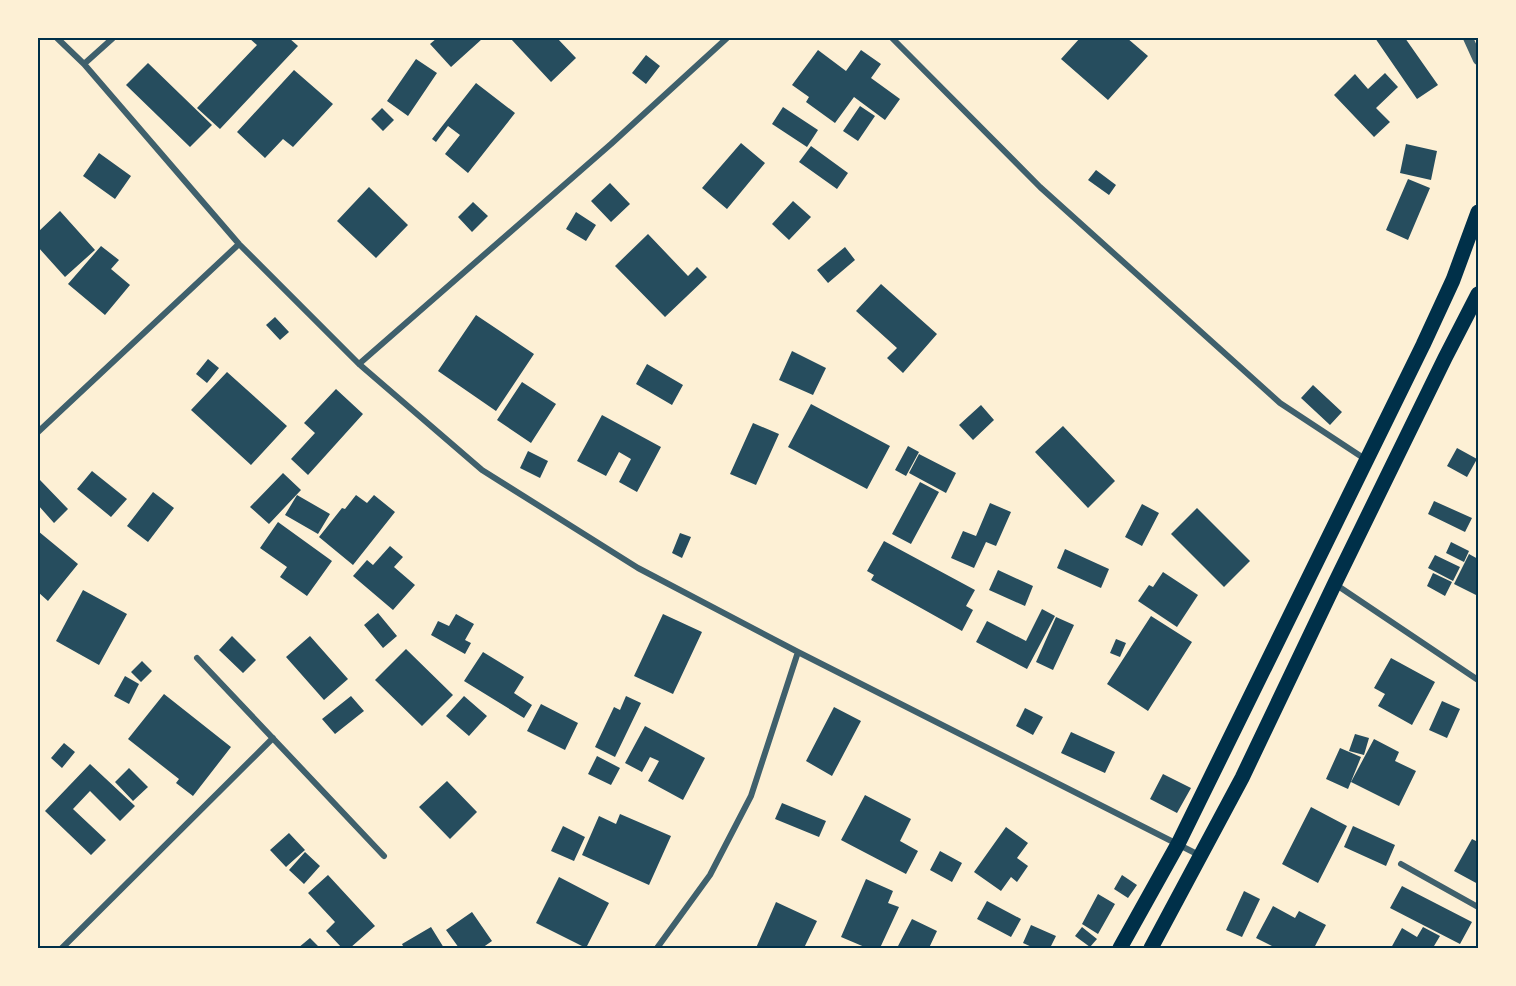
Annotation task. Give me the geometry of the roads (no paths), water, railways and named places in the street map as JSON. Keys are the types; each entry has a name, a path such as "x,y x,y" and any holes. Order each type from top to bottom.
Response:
{"main road":[{"path":"1120,948 1178,844 1366,460 1443,302 1479,212"},
{"path":"1150,948 1242,778 1445,358 1479,294"}],"street":[{"path":"57,38 84,63 239,244 359,364 482,470 639,568 798,652 1201,855"},
{"path":"84,63 113,38"},
{"path":"359,364 611,144 727,38"},
{"path":"892,38 1040,187 1280,403 1366,460"},
{"path":"1468,38 1479,60"},
{"path":"38,432 239,244"},
{"path":"1335,583 1479,680"},
{"path":"657,948 710,875 750,796 798,652"},
{"path":"197,658 384,856"},
{"path":"62,948 273,738"},
{"path":"1401,864 1479,907"}]}
